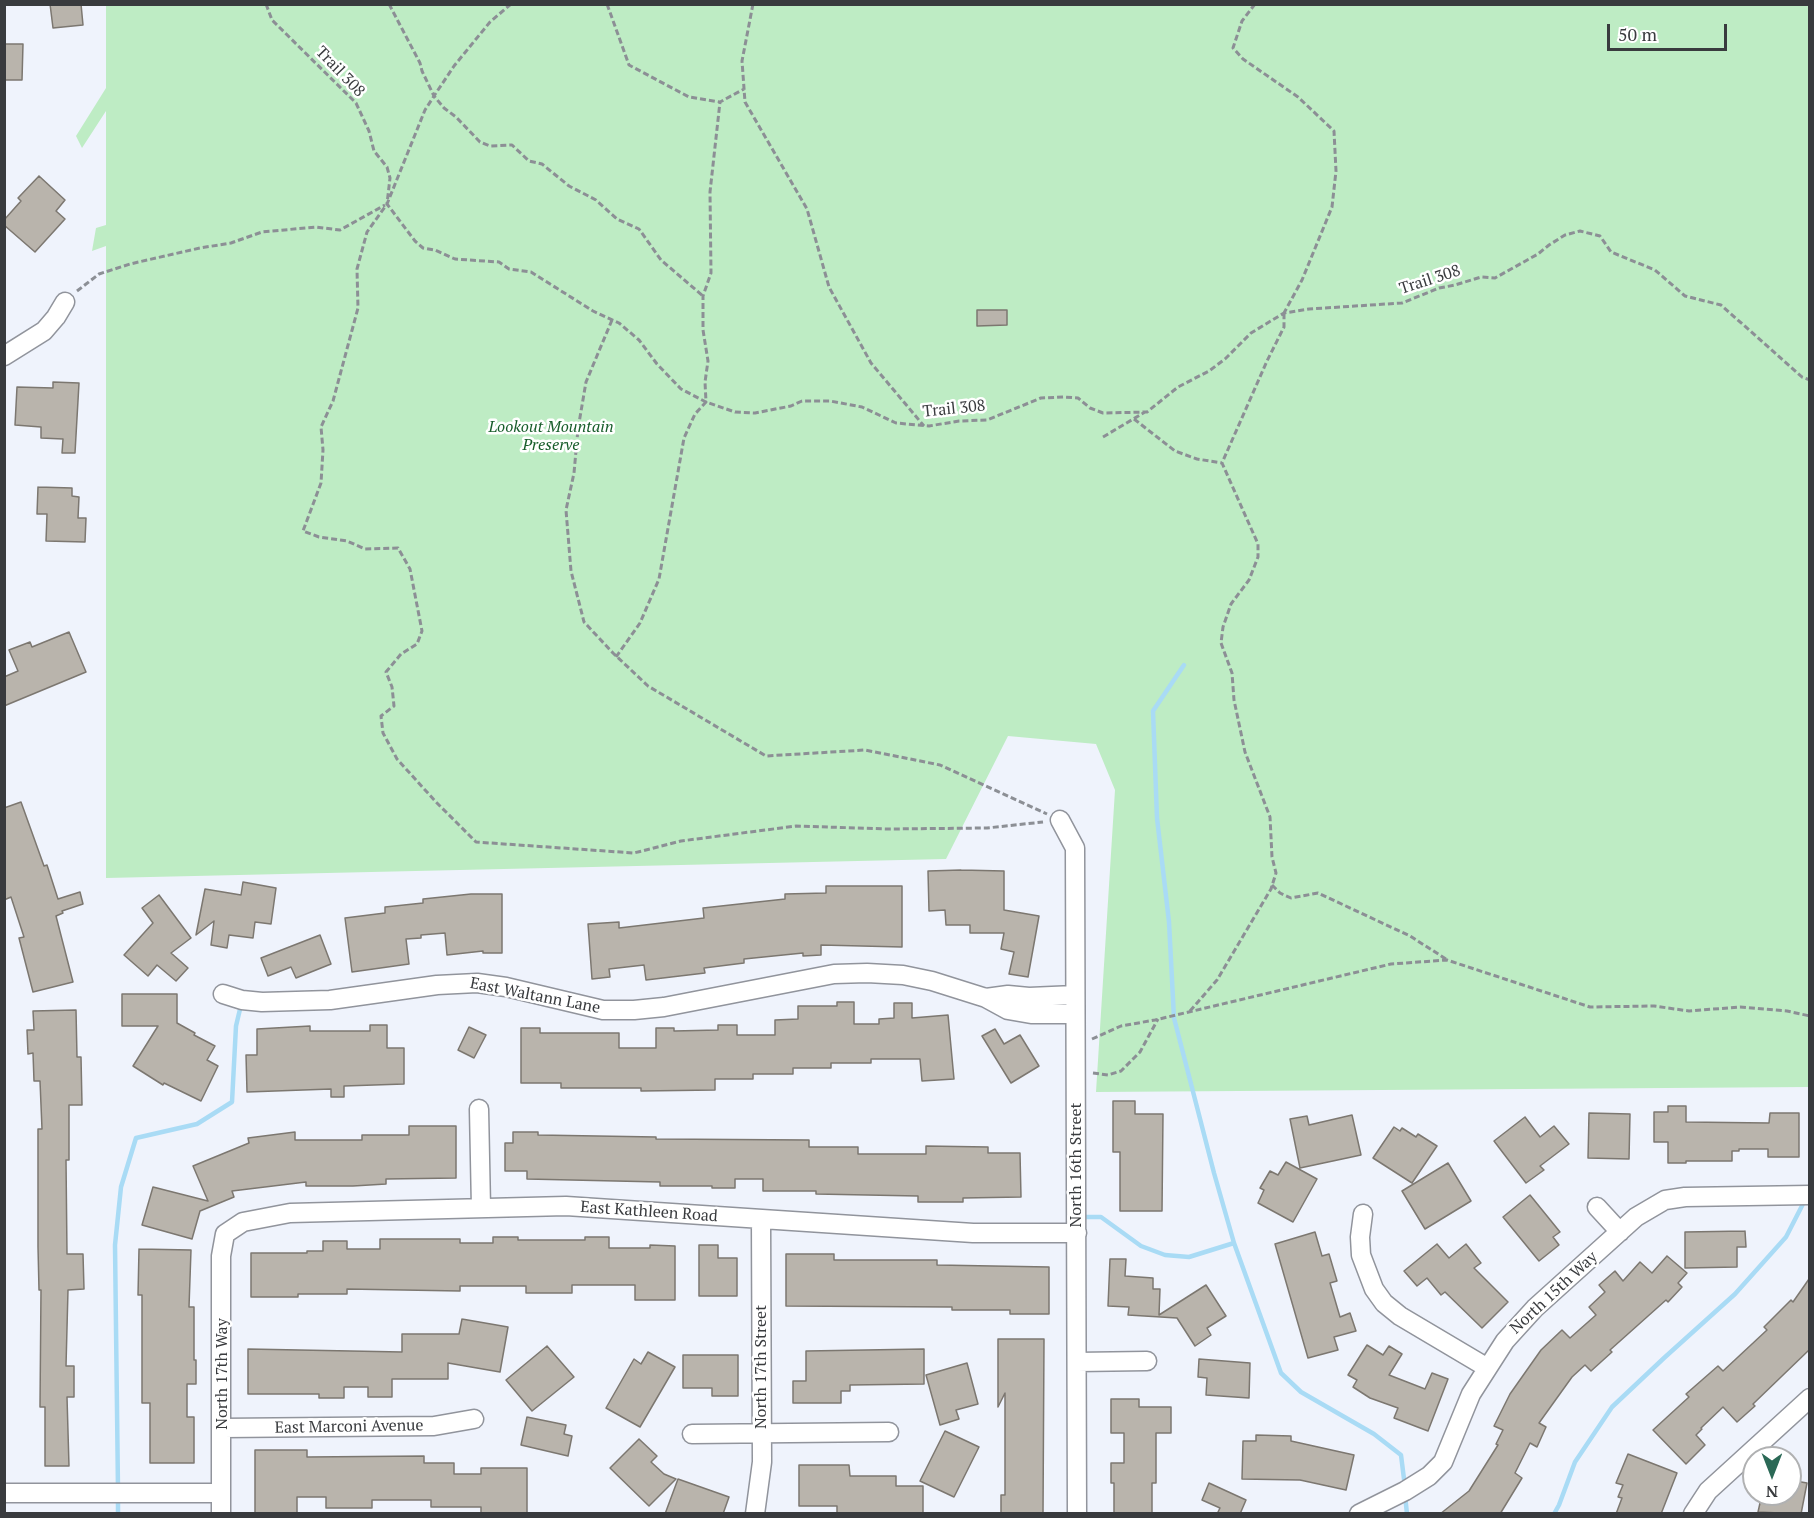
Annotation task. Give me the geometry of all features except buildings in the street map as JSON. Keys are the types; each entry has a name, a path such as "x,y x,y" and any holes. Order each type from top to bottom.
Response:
{"street":[{"path":"4,356 44,331 65,302"},
{"name":"North 16th Street","path":"1060,820 1075,848 1077,1514"},
{"name":"East Waltann Lane","path":"223,994 242,1000 262,1002 330,1000 437,985 477,983 603,1010 634,1010 664,1007 834,974 867,973 903,975 932,981 986,998 1008,1010 1017,1004 1075,1005"},
{"path":"479,1109 481,1208"},
{"name":"North 15th Way","path":"1359,1514 1405,1491 1429,1476 1443,1462 1471,1394 1504,1341 1535,1308 1636,1217 1665,1200 1685,1197 1809,1195"},
{"name":"East Kathleen Road","path":"225,1234 243,1222 290,1213 566,1206 973,1233 1077,1233"},
{"path":"1597,1207 1620,1232"},
{"path":"1363,1214 1360,1237 1361,1255 1374,1289 1384,1303 1400,1316 1486,1367"},
{"name":"North 17th Street","path":"755,1514 762,1461 761,1220"},
{"name":"North 17th Way","path":"221,1514 223,1428 221,1256 225,1234"},
{"path":"1077,1362 1147,1361"},
{"path":"1693,1514 1708,1491 1809,1398"},
{"name":"East Marconi Avenue","path":"223,1428 434,1426 474,1419"},
{"path":"692,1434 889,1432"},
{"path":"4,1493 221,1493"}],"path":[{"name":"Trail 308","path":"266,4 272,20 356,103 369,131 374,151 387,167 390,178 387,204 423,248 435,250 455,259 499,262 509,269 531,272 593,311 619,323 639,340 657,364 681,389 706,402 735,412 754,413 791,406 802,401 830,401 862,407 896,423 924,426 987,420 1041,398 1064,397 1078,398 1090,408 1103,413 1147,412 1178,387 1209,371 1225,359 1251,333 1284,313 1309,309 1402,303 1439,288 1481,277 1495,278 1538,254 1549,244 1565,235 1580,231 1600,236 1611,252 1655,270 1685,296 1721,305 1802,377 1809,380"},
{"path":"388,4 420,63 434,96 480,142 490,146 512,145 529,161 542,164 569,186 596,200 617,219 639,229 661,260 703,296"},
{"path":"511,4 490,22 454,66 425,110 387,204 367,232 357,269 358,308 333,401 321,427 323,450 321,483 303,531 319,537 347,541 365,549 398,548 410,569 422,631 417,644 401,654 386,672 392,687 394,706 381,717 382,733 397,759 476,842 634,853 681,841 796,826 888,829 987,828 1060,820"},
{"path":"607,4 629,65 689,97 720,102 744,89"},
{"path":"753,4 742,61 745,102 807,209 829,287 871,363 924,426"},
{"path":"1190,1011 1217,980 1255,918 1276,873 1272,857 1270,817 1245,752 1234,700 1232,673 1221,643 1223,627 1231,604 1249,580 1258,557 1257,544 1222,463 1284,327 1284,313 1302,280 1332,207 1336,171 1334,131 1298,97 1242,59 1233,48 1242,21 1255,4"},
{"path":"616,657 640,623 659,579 684,438 695,414 706,402 705,382 708,361 703,330 703,296 711,273 710,192 720,102"},
{"path":"65,302 99,274 130,264 231,243 262,232 316,227 340,230 387,204"},
{"path":"612,320 586,382 574,473 566,510 571,571 584,622 616,657 648,686 766,756 865,750 940,765 1060,820"},
{"path":"1103,437 1147,412"},
{"path":"1134,419 1175,452 1197,459 1222,463"},
{"path":"1272,885 1291,898 1318,893 1410,936 1447,960 1590,1007 1654,1006 1689,1011 1740,1008 1787,1011 1809,1016"},
{"path":"1076,1039 1091,1040 1121,1026 1391,964 1447,960"},
{"path":"1076,1071 1108,1076 1121,1071 1140,1052 1158,1019"}],"green space":[{"name":"Lookout Mountain Preserve","path":"106,5 1809,5 1809,1087 1096,1092 1115,790 1096,744 1008,736 946,859 106,878 106,246 92,251 96,228 106,225 106,111 82,148 76,136 106,88"}],"waterway":[{"path":"1184,665 1153,711 1157,818 1169,922 1174,1018 1214,1173 1234,1243 1281,1373 1301,1392 1374,1434 1401,1455 1405,1487"},
{"path":"118,1490 115,1245 121,1187 136,1138 197,1124 232,1102 236,1026 241,1005"},
{"path":"1554,1514 1575,1462 1612,1407 1735,1294 1786,1237 1805,1200"},
{"path":"1079,1217 1101,1217 1141,1246 1165,1255 1189,1257 1234,1243"},
{"path":"1405,1495 1407,1514"},
{"path":"118,1498 118,1514"}]}
